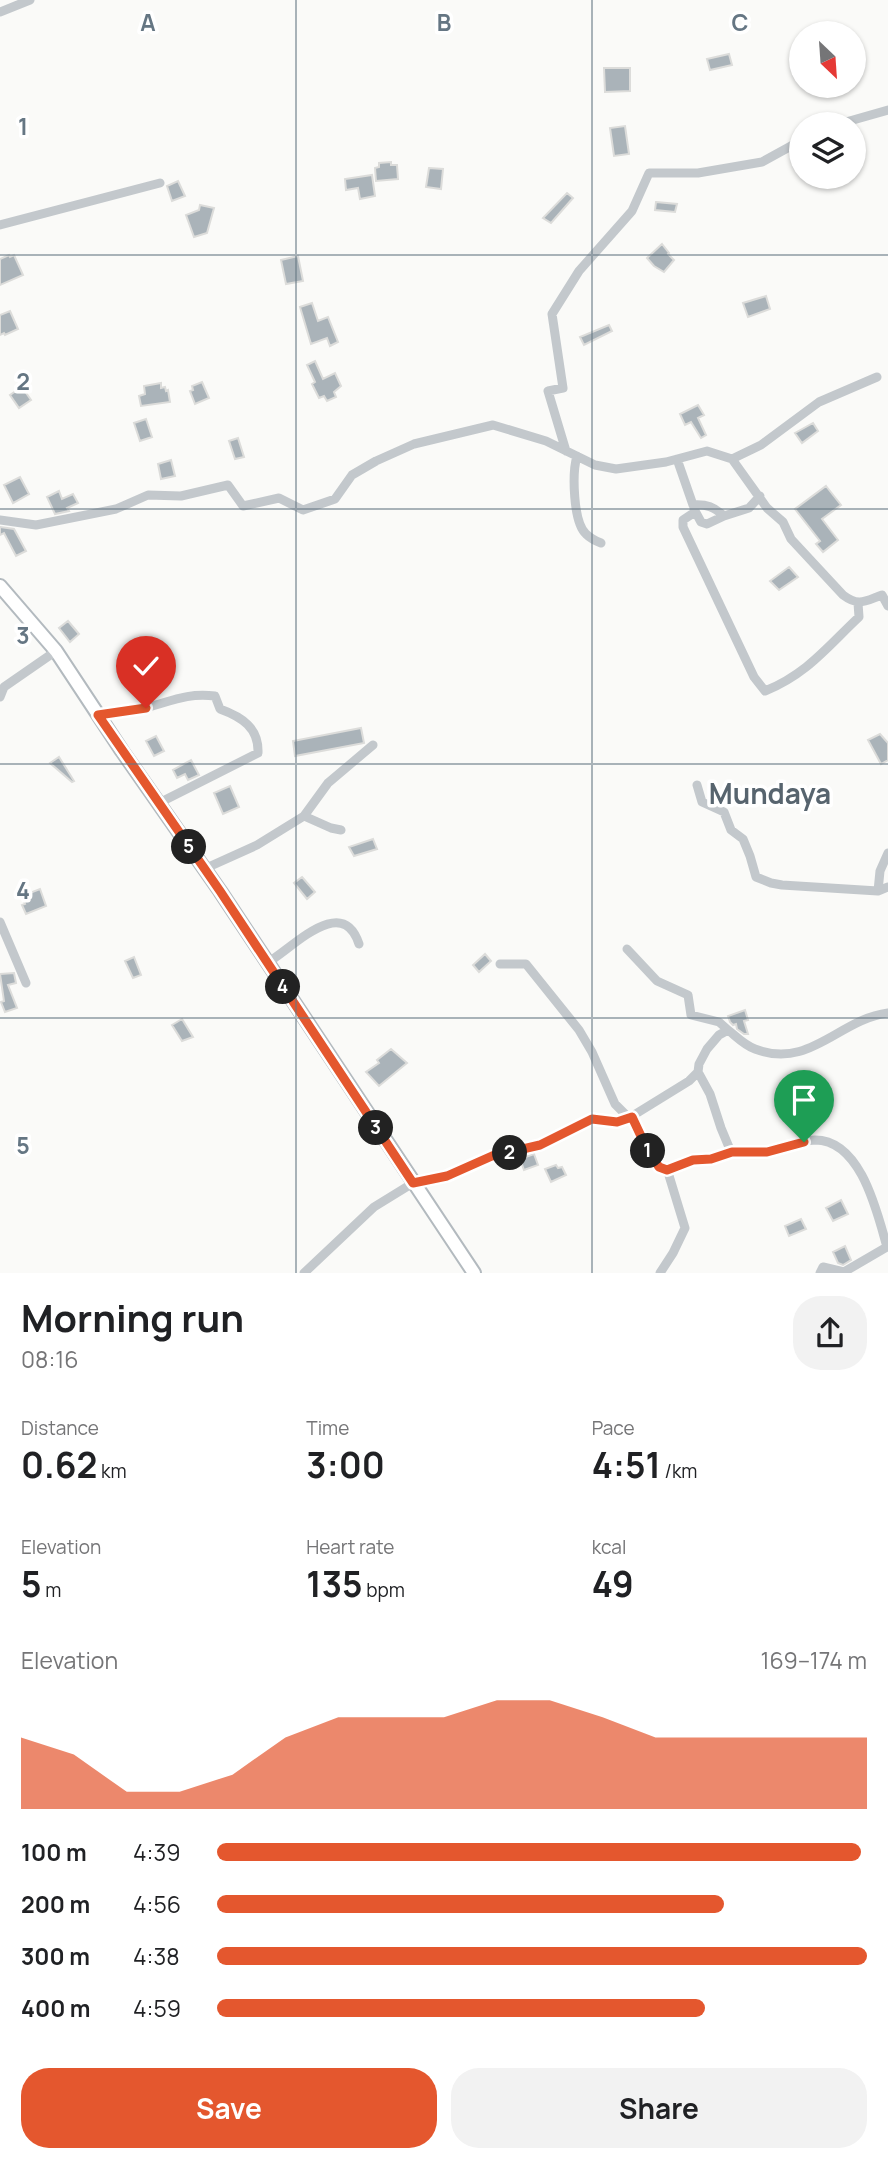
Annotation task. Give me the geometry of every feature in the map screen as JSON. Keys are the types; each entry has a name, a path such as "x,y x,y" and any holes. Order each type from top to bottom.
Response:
{"main road":[{"path":"0,586 56,651 474,1273"}],"street":[{"path":"0,12 30,0"},
{"path":"866,116 888,110"},
{"path":"566,451 548,391 563,388 552,314 579,271 632,211 649,173 698,173 762,162 789,147"},
{"path":"0,225 160,183"},
{"path":"732,459 761,445 819,402 877,377"},
{"path":"0,520 36,525 117,509 148,495 181,496 228,485 243,506 279,498 303,510 334,499 352,475 402,449 493,425 546,441 595,465 616,469 707,451 732,459 773,515 783,522 791,539 843,596 858,603 882,595 888,606"},
{"path":"577,456 573,487 579,521 584,533 601,543"},
{"path":"677,459 701,522 707,524 749,508 760,496"},
{"path":"724,516 706,504 694,509 683,520 683,527 754,677 765,691 785,683 806,669 859,617 858,603"},
{"path":"0,697 4,687 56,651"},
{"path":"98,715 146,708 188,695 215,696 220,709 243,720 253,729 258,753 159,803"},
{"path":"204,869 257,845 304,816 328,783 373,745"},
{"path":"697,785 702,802 724,812 731,830 743,839 756,877 782,885 878,891 888,887"},
{"path":"304,816 341,830"},
{"path":"878,891 880,871 888,853"},
{"path":"0,922 26,983"},
{"path":"267,963 328,923 343,923 355,932 359,944"},
{"path":"626,949 657,981 688,995 691,1015 719,1021 740,1041 754,1049 791,1054 813,1048 870,1017 888,1013"},
{"path":"500,964 526,964 579,1030 615,1104 631,1118 659,1167 667,1170 693,1160 711,1159 732,1152 767,1152 818,1140 843,1149 853,1159 883,1217 887,1247 844,1272 823,1267 820,1273"},
{"path":"728,1030 719,1035 708,1049 699,1064 698,1072 710,1094 720,1128 732,1152"},
{"path":"304,1273 374,1207 413,1183 447,1176 492,1156 540,1145 592,1119 617,1122 631,1118 689,1081 698,1072"},
{"path":"660,1273 685,1228 667,1170"}],"building":[{"path":"729,54 732,65 710,70 707,59"},
{"path":"604,68 630,68 630,91 605,92"},
{"path":"625,126 629,154 614,156 610,128"},
{"path":"391,162 391,165 397,165 398,179 376,181 375,168 379,167 379,163"},
{"path":"429,168 443,169 441,189 426,187"},
{"path":"372,175 375,196 360,199 358,188 346,190 345,179"},
{"path":"178,181 185,196 172,201 167,186"},
{"path":"567,193 573,198 551,223 543,218"},
{"path":"656,202 677,204 675,212 655,210"},
{"path":"200,205 214,208 207,233 194,237 186,215 199,210"},
{"path":"662,244 674,260 664,272 647,258"},
{"path":"14,255 23,275 0,285 0,259"},
{"path":"298,256 303,281 286,284 281,260"},
{"path":"766,296 770,309 748,317 743,303"},
{"path":"312,303 318,321 328,317 338,342 330,346 327,338 311,344 300,307"},
{"path":"10,311 18,329 0,335 0,315"},
{"path":"609,325 612,331 584,345 580,337"},
{"path":"315,361 323,379 335,373 341,386 334,392 336,397 327,401 324,396 319,398 312,384 315,382 307,365"},
{"path":"202,382 209,398 195,404 190,391 193,390 192,386"},
{"path":"161,383 161,388 168,390 170,402 141,406 139,396 145,394 144,386"},
{"path":"22,387 31,400 19,408 10,395"},
{"path":"698,405 704,415 698,418 706,435 701,438 691,422 685,425 680,414"},
{"path":"146,419 152,437 140,441 134,423"},
{"path":"813,423 818,431 802,443 795,433"},
{"path":"238,438 244,457 235,459 229,441"},
{"path":"171,460 175,476 161,479 158,464"},
{"path":"20,477 29,494 13,503 4,485"},
{"path":"826,486 841,505 822,519 838,540 823,552 816,544 820,541 795,509"},
{"path":"59,491 62,499 73,494 78,503 67,508 69,511 55,514 47,497"},
{"path":"0,527 14,529 26,551 16,556 4,533 0,535"},
{"path":"789,567 798,577 779,590 770,581"},
{"path":"68,621 79,634 70,642 59,628"},
{"path":"361,728 364,743 295,756 293,741"},
{"path":"880,734 888,743 888,760 881,764 868,740"},
{"path":"156,736 164,751 154,756 146,741"},
{"path":"59,757 74,781 50,763"},
{"path":"191,760 199,775 188,780 185,774 177,778 173,770"},
{"path":"230,786 239,807 223,814 214,793"},
{"path":"373,839 377,849 354,856 349,847"},
{"path":"302,877 315,892 307,899 294,883"},
{"path":"40,889 46,906 26,914 22,896"},
{"path":"485,954 491,961 479,972 473,965"},
{"path":"134,957 141,975 133,978 125,961"},
{"path":"14,973 16,983 8,985 17,1008 5,1012 1,1002 4,1001 0,974"},
{"path":"745,1010 748,1020 744,1021 748,1034 737,1029 728,1016"},
{"path":"182,1019 193,1037 182,1041 172,1025"},
{"path":"391,1049 407,1063 379,1086 366,1072 379,1063 377,1060"},
{"path":"534,1154 538,1165 524,1170 520,1159"},
{"path":"556,1165 558,1168 562,1167 566,1175 551,1182 545,1169"},
{"path":"841,1200 848,1214 833,1221 826,1208"},
{"path":"801,1219 806,1229 789,1236 785,1226"},
{"path":"845,1246 851,1260 843,1265 838,1263 833,1252"}],"district":[{"name":"Mundaya","path":"770,794"}],"route":[{"path":"146,708 98,715 220,891 413,1183 447,1176 492,1156 540,1145 592,1119 617,1122 632,1117 654,1160 659,1167 667,1170 693,1160 711,1159 721,1154 741,1150 767,1152 804,1142"}]}
